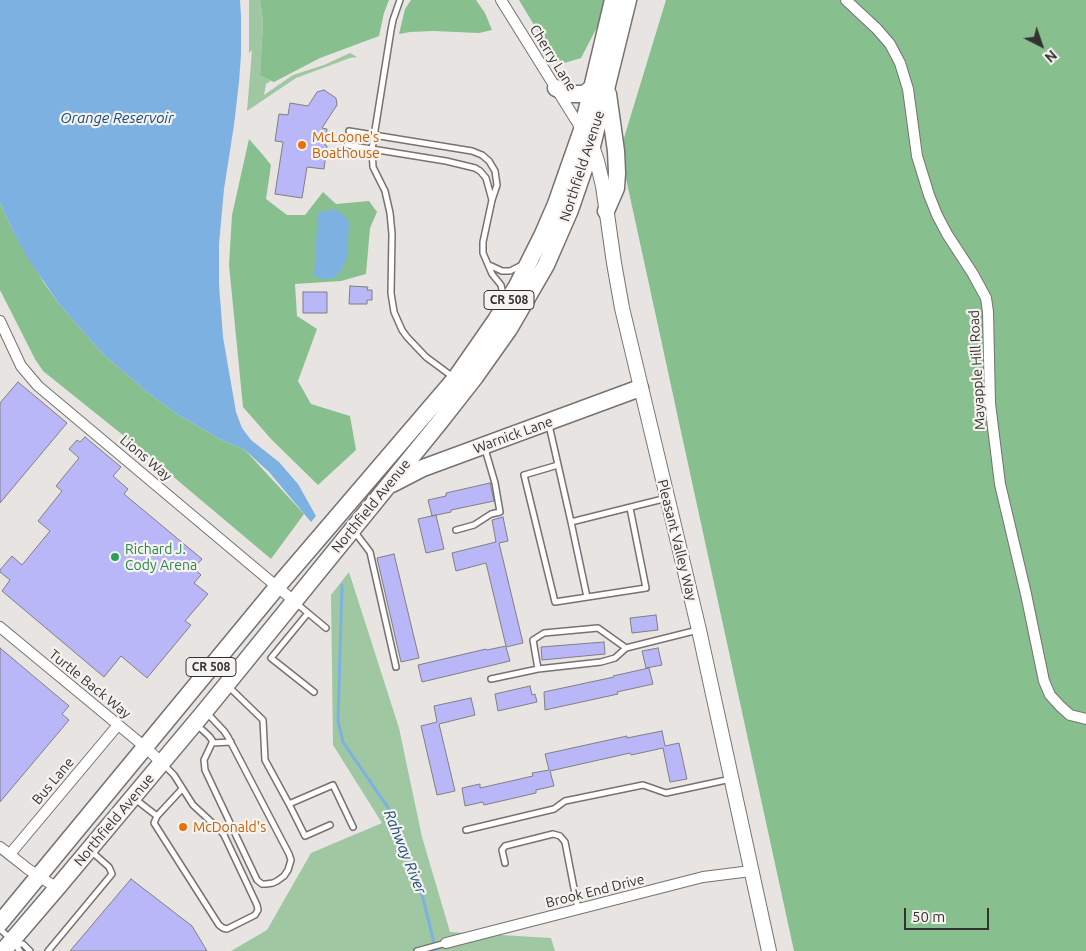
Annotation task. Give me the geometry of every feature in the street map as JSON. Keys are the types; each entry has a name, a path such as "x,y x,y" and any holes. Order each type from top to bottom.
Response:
{"main road":[{"name":"Northfield Avenue","path":"13,947 57,888 200,717 388,486 475,377 509,329 546,265 567,217 592,146 613,0"},
{"name":"Northfield Avenue","path":"0,923 277,587 455,379 504,308 543,234 556,204 599,87 628,0"},
{"path":"556,88 572,94 584,94 599,87 616,151 616,188 606,212"},
{"name":"Pleasant Valley Way","path":"582,130 592,146 603,186 622,308 699,630 768,951"},
{"name":"Warnick Lane","path":"388,486 423,468 640,388"},
{"path":"397,447 410,458"}],"street":[{"name":"Cherry Lane","path":"501,0 582,130"},
{"name":"Mayapple Hill Road","path":"846,0 890,44 900,63 908,89 917,156 929,195 947,234 986,298 990,403 1000,484 1044,681 1050,695 1060,706 1070,715 1086,719"},
{"name":"Lions Way","path":"0,321 21,366 37,388 294,601"},
{"name":"Turtle Back Way","path":"0,627 145,746 162,763"},
{"name":"Bus Lane","path":"10,854 118,725"},
{"path":"0,847 39,877 57,888"},
{"name":"Brook End Drive","path":"446,943 703,877 751,871"}],"lane":[{"path":"400,0 393,20 372,149 373,167 384,191 390,213 392,234 391,293 394,312 407,337 426,357 455,379"},
{"path":"349,131 472,151 489,160 497,185 492,200 483,247 485,259 492,274 501,285 504,294 504,308"},
{"path":"347,145 446,161 475,168 486,178 492,200"},
{"path":"488,265 502,271 510,271 525,264 543,234"},
{"path":"548,422 587,597"},
{"path":"456,530 474,525 491,514 500,512 495,483 484,446"},
{"path":"558,465 524,475 555,602 646,588 630,508"},
{"path":"571,522 667,498"},
{"path":"352,529 370,552 396,667"},
{"path":"294,601 326,628"},
{"path":"308,613 271,658 314,692"},
{"path":"538,669 533,640 544,633 598,628 626,648"},
{"path":"491,679 538,669 601,662 615,658 626,648 699,630"},
{"path":"226,684 263,720 265,760 305,836 330,825"},
{"path":"200,717 224,731 291,860 284,876 273,883 262,884 257,880 205,770 204,760 212,740 200,717"},
{"path":"212,743 231,742"},
{"path":"162,763 174,775 193,805 220,829 224,835 257,906 257,912 252,917 227,929 219,925 154,823 156,816 182,788"},
{"path":"466,830 554,809 565,801 643,785 666,792 732,779"},
{"path":"289,804 333,785 353,827"},
{"path":"133,797 156,816"},
{"path":"505,863 502,850 505,846 553,834 560,836 565,842 578,910"},
{"path":"48,951 112,874 109,867 89,850"},
{"path":"0,929 13,947 23,944 30,951"},
{"path":"418,951 446,943"}],"green space":[{"path":"249,0 260,0 263,22 260,76 271,81 266,84 264,95 293,75 324,65 350,53 357,57 296,78 247,111 252,50 249,53"},
{"path":"260,0 389,0 379,36 320,58 274,82 260,76 263,22"},
{"path":"411,0 476,0 485,13 492,30 479,33 433,31 399,34 405,9"},
{"path":"519,0 607,0 605,12 581,58 558,65"},
{"path":"666,0 1086,0 1086,951 794,951 620,151"},
{"path":"249,139 271,165 266,199 287,215 305,215 323,192 336,204 369,201 377,212 370,228 366,274 341,281 295,284 297,316 317,329 298,381 311,404 350,416 356,450 318,485 271,439 243,407 229,265 232,215"},
{"path":"0,202 13,231 44,283 59,304 103,354 147,392 177,414 220,439 245,450 304,514 271,559 144,452 43,371 0,290"},
{"path":"349,572 399,728 422,837 450,932 551,938 555,951 231,951 267,930 311,853 382,823 333,745 331,595"}],"water":[{"name":"Orange Reservoir","path":"0,0 240,0 241,55 239,82 224,189 219,244 219,284 223,337 236,412 242,428 251,440 279,462 298,484 316,516 311,522 269,472 245,450 220,439 177,414 147,392 103,354 59,304 27,257 0,202"},
{"path":"334,209 344,215 349,223 347,257 341,271 335,277 325,280 314,275 318,213"}],"building":[{"name":"McLoone's Boathouse","path":"324,90 336,98 337,105 322,128 327,129 324,169 307,167 302,198 275,194 283,142 275,141 279,114 288,115 290,103 308,106 317,92"},
{"path":"350,286 368,287 367,290 372,290 372,300 367,300 367,304 349,304"},
{"path":"303,292 327,292 327,313 303,313"},
{"path":"18,382 67,423 0,503 0,403"},
{"name":"Richard J. Cody Arena","path":"85,437 121,467 113,476 128,489 124,494 202,559 194,568 201,575 194,583 208,594 185,621 191,625 147,678 121,656 104,677 2,591 10,580 0,570 12,556 22,565 50,531 38,521 62,491 56,486 79,458 69,449 77,440 80,442"},
{"path":"490,483 494,501 432,516 428,500 446,496 446,493"},
{"path":"436,515 444,549 426,553 418,519"},
{"path":"503,517 508,541 499,543 523,643 506,647 510,661 422,682 418,665 506,646 486,563 456,571 452,553 496,542 492,520"},
{"path":"394,554 419,658 401,662 377,558"},
{"path":"656,615 658,630 632,633 630,618"},
{"path":"604,642 605,654 542,660 541,647"},
{"path":"0,648 69,706 62,714 69,720 0,802"},
{"path":"658,648 662,665 646,668 642,651"},
{"path":"649,668 653,684 617,692 618,694 545,710 544,692"},
{"path":"530,686 532,695 535,694 537,702 498,711 495,694"},
{"path":"471,698 475,715 439,724 455,791 437,795 421,726 437,722 434,706"},
{"path":"662,731 665,746 679,743 687,779 670,782 663,748 631,755 630,753 550,771 554,786 536,790 536,793 484,805 483,802 465,806 462,788 480,784 480,788 533,776 532,773 549,770 545,754 627,736 627,738"},
{"path":"131,879 192,926 207,951 70,951"}],"waterway":[{"name":"Rahway River","path":"342,585 338,721 343,742 389,809 423,898 436,951"}],"place":[{"name":"McLoone's Boathouse","path":"302,145"},
{"name":"Richard J. Cody Arena","path":"115,557"},
{"name":"McDonald's","path":"183,827"}]}
